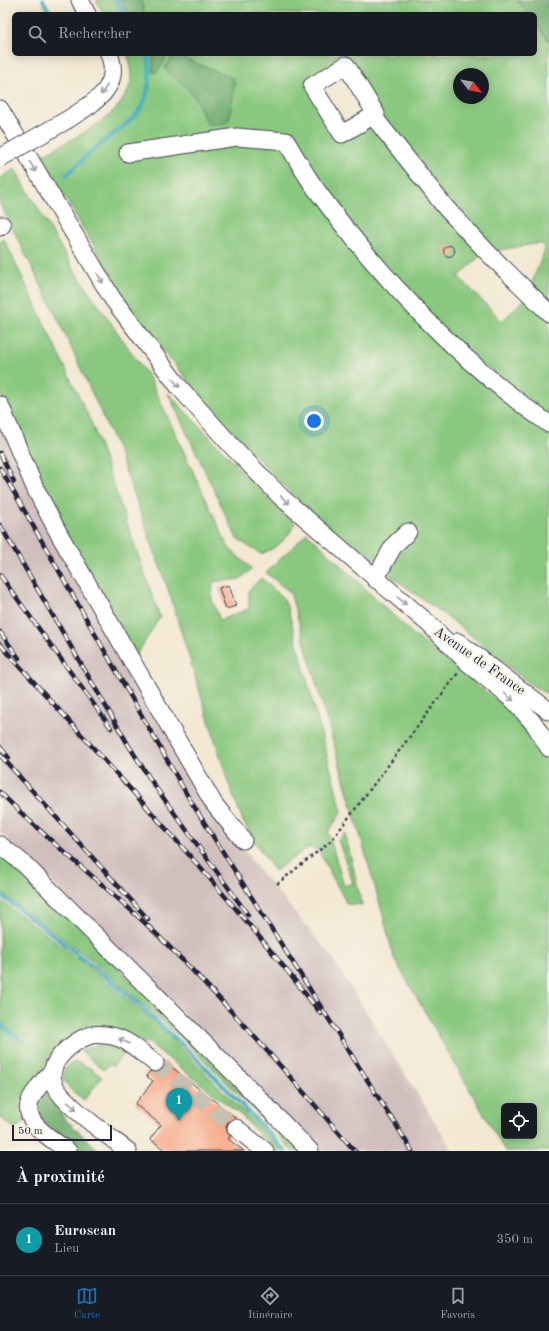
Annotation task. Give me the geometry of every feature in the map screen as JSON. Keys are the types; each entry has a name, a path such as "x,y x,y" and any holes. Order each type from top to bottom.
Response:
{"lane":[{"path":"80,0 86,12"},
{"path":"0,158 66,120 97,100 104,93 111,80 113,69 110,56"},
{"path":"0,109 112,298 160,363 198,409 262,478 307,520 429,624 467,662 524,712 549,748"},
{"path":"373,116 446,208 488,253 549,313"},
{"path":"128,153 237,137 286,141 317,191 357,244 414,306 475,366 549,424"},
{"path":"0,405 35,488 63,540 214,804 243,840"},
{"path":"375,579 394,545 408,532"},
{"name":"Avenue de France","path":"429,624 483,659 549,711"},
{"path":"0,844 29,869 237,1076 310,1151"},
{"path":"68,1151 37,1127 30,1117 29,1108 32,1096 52,1071 62,1054 77,1042 92,1035 112,1036 128,1043 156,1064"},
{"path":"52,1071 54,1084 67,1102 128,1151"},
{"path":"236,1128 265,1151"}],"path":[{"path":"277,884 331,841 467,662"}],"shaded area":[{"path":"0,414 208,801 254,864 332,957 453,1151 315,1151 160,991 0,832"}],"green space":[{"path":"96,0 517,0 526,12 103,12"},
{"path":"120,0 141,0 144,12 128,12"},
{"path":"517,0 549,0 549,41 537,26 537,12 526,12"},
{"path":"537,26 549,41 549,307 530,287 545,250 540,243 483,253 459,277 502,321 526,298 549,318 549,694 541,691 529,683 453,621 362,555 289,491 223,422 163,351 133,311 40,156 72,139 106,118 119,105 128,90 131,73 127,56 537,56","holes":["346,65 373,116 342,134 312,86"]},
{"path":"152,56 166,56 164,63 157,72 153,72"},
{"path":"173,56 179,56 233,78 235,83 229,120 226,123 208,125 192,93 172,77 165,68"},
{"path":"15,169 74,270 150,379 228,547 252,569 240,579 213,582 212,600 220,620 249,609 249,590 261,578 283,598 288,609 342,812 328,832 344,886 353,883 338,840 345,833 362,905 347,904 319,852 314,848 307,848 275,871 254,841 243,821 228,782 168,589 118,450 58,319 0,204 0,178"},
{"path":"4,239 92,424 160,617 134,659 43,497 0,392 0,241"},
{"path":"168,393 255,485 295,523 289,534 277,546 261,554 237,539"},
{"path":"307,533 414,635 520,719 538,744 549,768 549,1151 505,1151 394,958 290,592 266,573"},
{"path":"0,852 19,866 299,1151 292,1151 276,1132 180,1036 90,959 0,892"},
{"path":"0,900 87,965 158,1025 282,1151 275,1151 242,1116 149,1043 131,1041 117,1032 48,1061 21,1099 19,1111 25,1120 16,1129 0,1118"},
{"path":"103,1043 116,1044 136,1053 133,1057 124,1054 113,1066 110,1064 104,1070 80,1051"},
{"path":"76,1062 90,1068 102,1077 84,1100 70,1089 62,1077 67,1067"},
{"path":"43,1085 65,1119 100,1151 74,1151 34,1114"}],"building":[{"path":"447,246 451,246 453,247 453,255 447,256 444,253 444,249"},
{"path":"229,585 236,606 226,609 219,588"},
{"path":"165,1062 236,1118 228,1122 226,1126 227,1132 230,1136 228,1139 244,1151 166,1151 150,1139 161,1125 135,1104 153,1081 146,1076 150,1071 159,1072 163,1069"}],"waterway":[{"path":"43,0 50,12"},
{"path":"116,0 124,12"},
{"path":"66,175 94,149 131,120 138,112 147,93 150,68 148,56"},
{"path":"0,895 81,957 140,1006 207,1069 285,1151"},
{"path":"0,1024 22,1041"}],"tunnel":[{"path":"155,1063 236,1128"}],"railway":[{"path":"0,453 14,482"},
{"path":"0,468 190,800 392,1119"},
{"path":"0,525 129,746 154,785 248,915"},
{"path":"0,575 111,728"},
{"path":"0,632 19,658"},
{"path":"0,644 204,872 321,1014"},
{"path":"0,747 9,758"},
{"path":"0,755 148,919"},
{"path":"0,792 35,826 144,922 172,949 252,1034 355,1151"},
{"path":"390,1115 412,1151"}],"place":[{"name":"Euroscan","path":"179,1121"}]}
